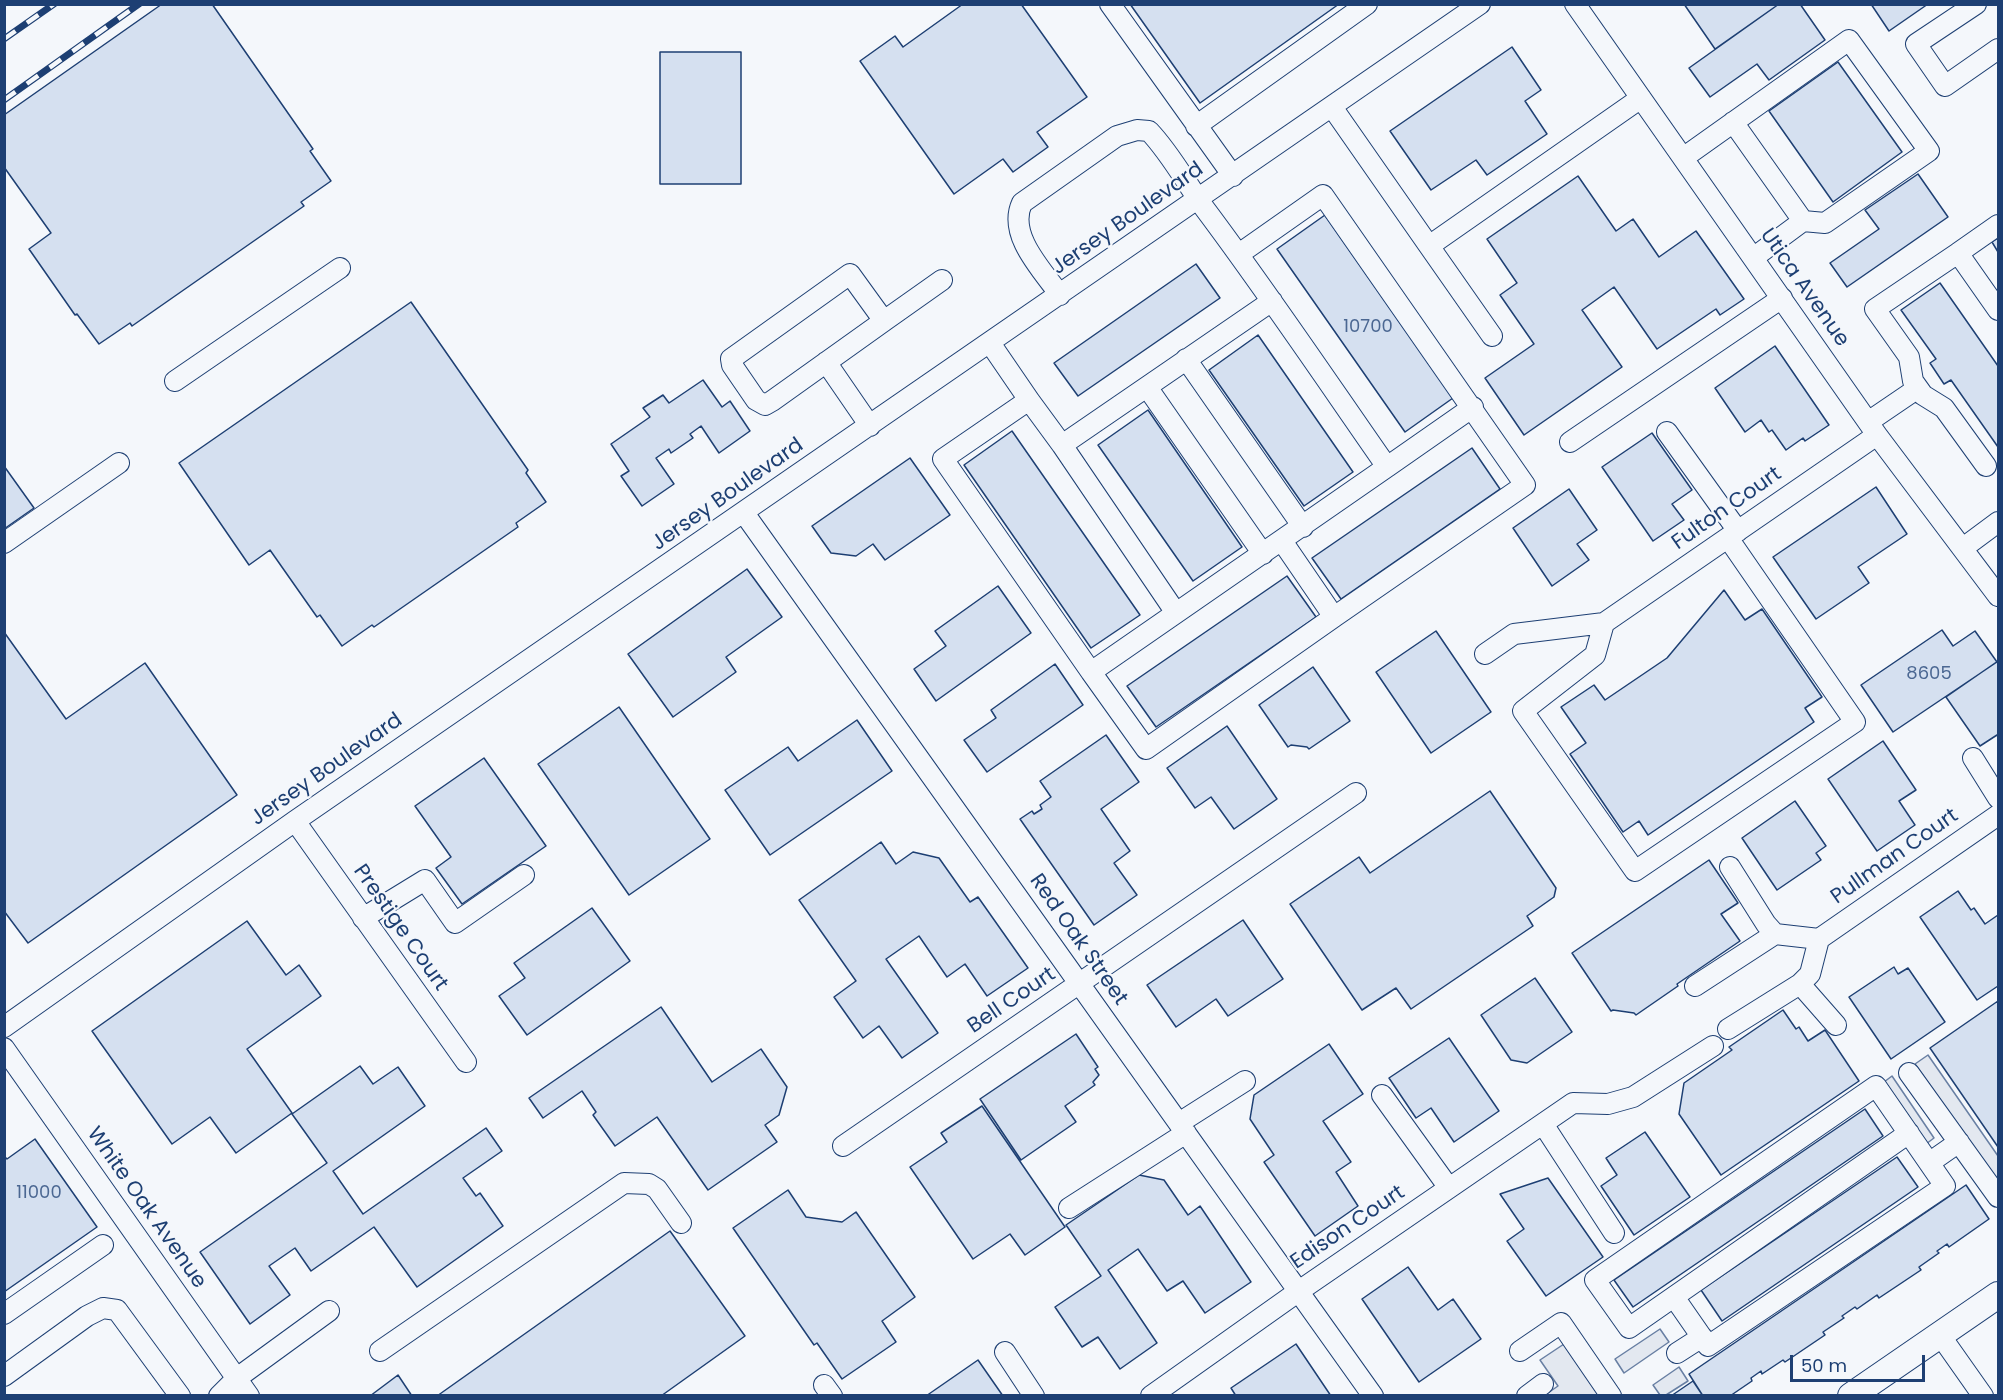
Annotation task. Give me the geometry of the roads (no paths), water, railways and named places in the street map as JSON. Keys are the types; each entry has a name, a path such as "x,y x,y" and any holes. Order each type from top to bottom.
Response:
{"main road":[{"path":"1851,1395 1998,1295"}],"street":[{"path":"1110,4 1233,176"},
{"path":"1196,126 1367,4"},
{"name":"Jersey Boulevard","path":"4,1027 295,821 1480,4"},
{"name":"Utica Avenue","path":"1575,4 1873,428 1998,596"},
{"path":"1976,4 1916,44 1945,86 1998,49"},
{"path":"1683,158 1849,40 1929,151 1825,224 1803,221 1753,258"},
{"path":"1429,246 1641,98"},
{"path":"1332,107 1492,336"},
{"path":"1733,122 1803,221"},
{"path":"1060,295 1020,234 1017,213 1022,203 1117,136 1137,130 1149,131 1239,254 1387,467"},
{"path":"1029,400 943,459 1146,749 1525,485 1473,407 1323,195 1239,254"},
{"path":"1986,466 1944,408 1923,395 1913,381 1909,357 1875,309 1998,225"},
{"path":"1959,253 1998,310"},
{"path":"175,381 340,268"},
{"path":"884,321 850,274 731,359 732,365 756,400 765,405 826,362 884,321 942,280"},
{"path":"1570,442 1782,298"},
{"path":"1062,445 1272,301"},
{"path":"990,343 1176,613"},
{"path":"1186,360 1303,527"},
{"path":"826,362 870,426"},
{"path":"1147,387 1263,554"},
{"name":"Fulton Court","path":"1604,623 1733,534 1873,428 1918,388"},
{"path":"1092,672 1473,407"},
{"path":"1485,654 1514,634 1604,623 1595,655 1523,711 1635,871 1855,723 1667,432"},
{"path":"4,543 119,463"},
{"name":"Red Oak Street","path":"744,513 1373,1395"},
{"path":"1963,548 1998,522"},
{"path":"1282,541 1334,617"},
{"path":"1973,758 1998,798"},
{"name":"Bell Court","path":"843,1146 1356,793"},
{"name":"Pullman Court","path":"1819,939 1998,815"},
{"name":"Prestige Court","path":"295,821 466,1062"},
{"path":"1730,867 1766,924 1775,934"},
{"path":"363,918 425,880 454,923 524,874"},
{"path":"1695,986 1775,934 1819,939 1810,974 1800,984 1728,1029"},
{"path":"1800,984 1836,1025"},
{"name":"Edison Court","path":"1151,1395 1574,1103 1608,1104 1633,1097 1713,1046"},
{"name":"White Oak Avenue","path":"4,1048 249,1395"},
{"path":"1909,1073 1998,1197"},
{"path":"1069,1208 1245,1081"},
{"path":"1674,1297 1708,1346 1945,1186 1876,1086 1595,1280 1629,1329 1674,1297 1909,1134"},
{"path":"1382,1095 1449,1188"},
{"path":"1543,1124 1614,1233"},
{"path":"1929,1163 1959,1142"},
{"path":"380,1351 624,1184 649,1184 657,1189 681,1223"},
{"path":"4,1314 103,1245"},
{"path":"4,1376 87,1316 103,1308 117,1310 180,1395"},
{"path":"219,1395 237,1378 329,1311"},
{"path":"1521,1351 1561,1323 1611,1395"},
{"path":"1940,1335 1983,1395"},
{"path":"1677,1353 1702,1337"},
{"path":"1005,1352 1034,1395"},
{"path":"1527,1395 1543,1384"},
{"path":"1991,1395 1998,1390"}],"railway":[{"path":"4,39 54,4"},
{"path":"4,100 139,4"}]}
